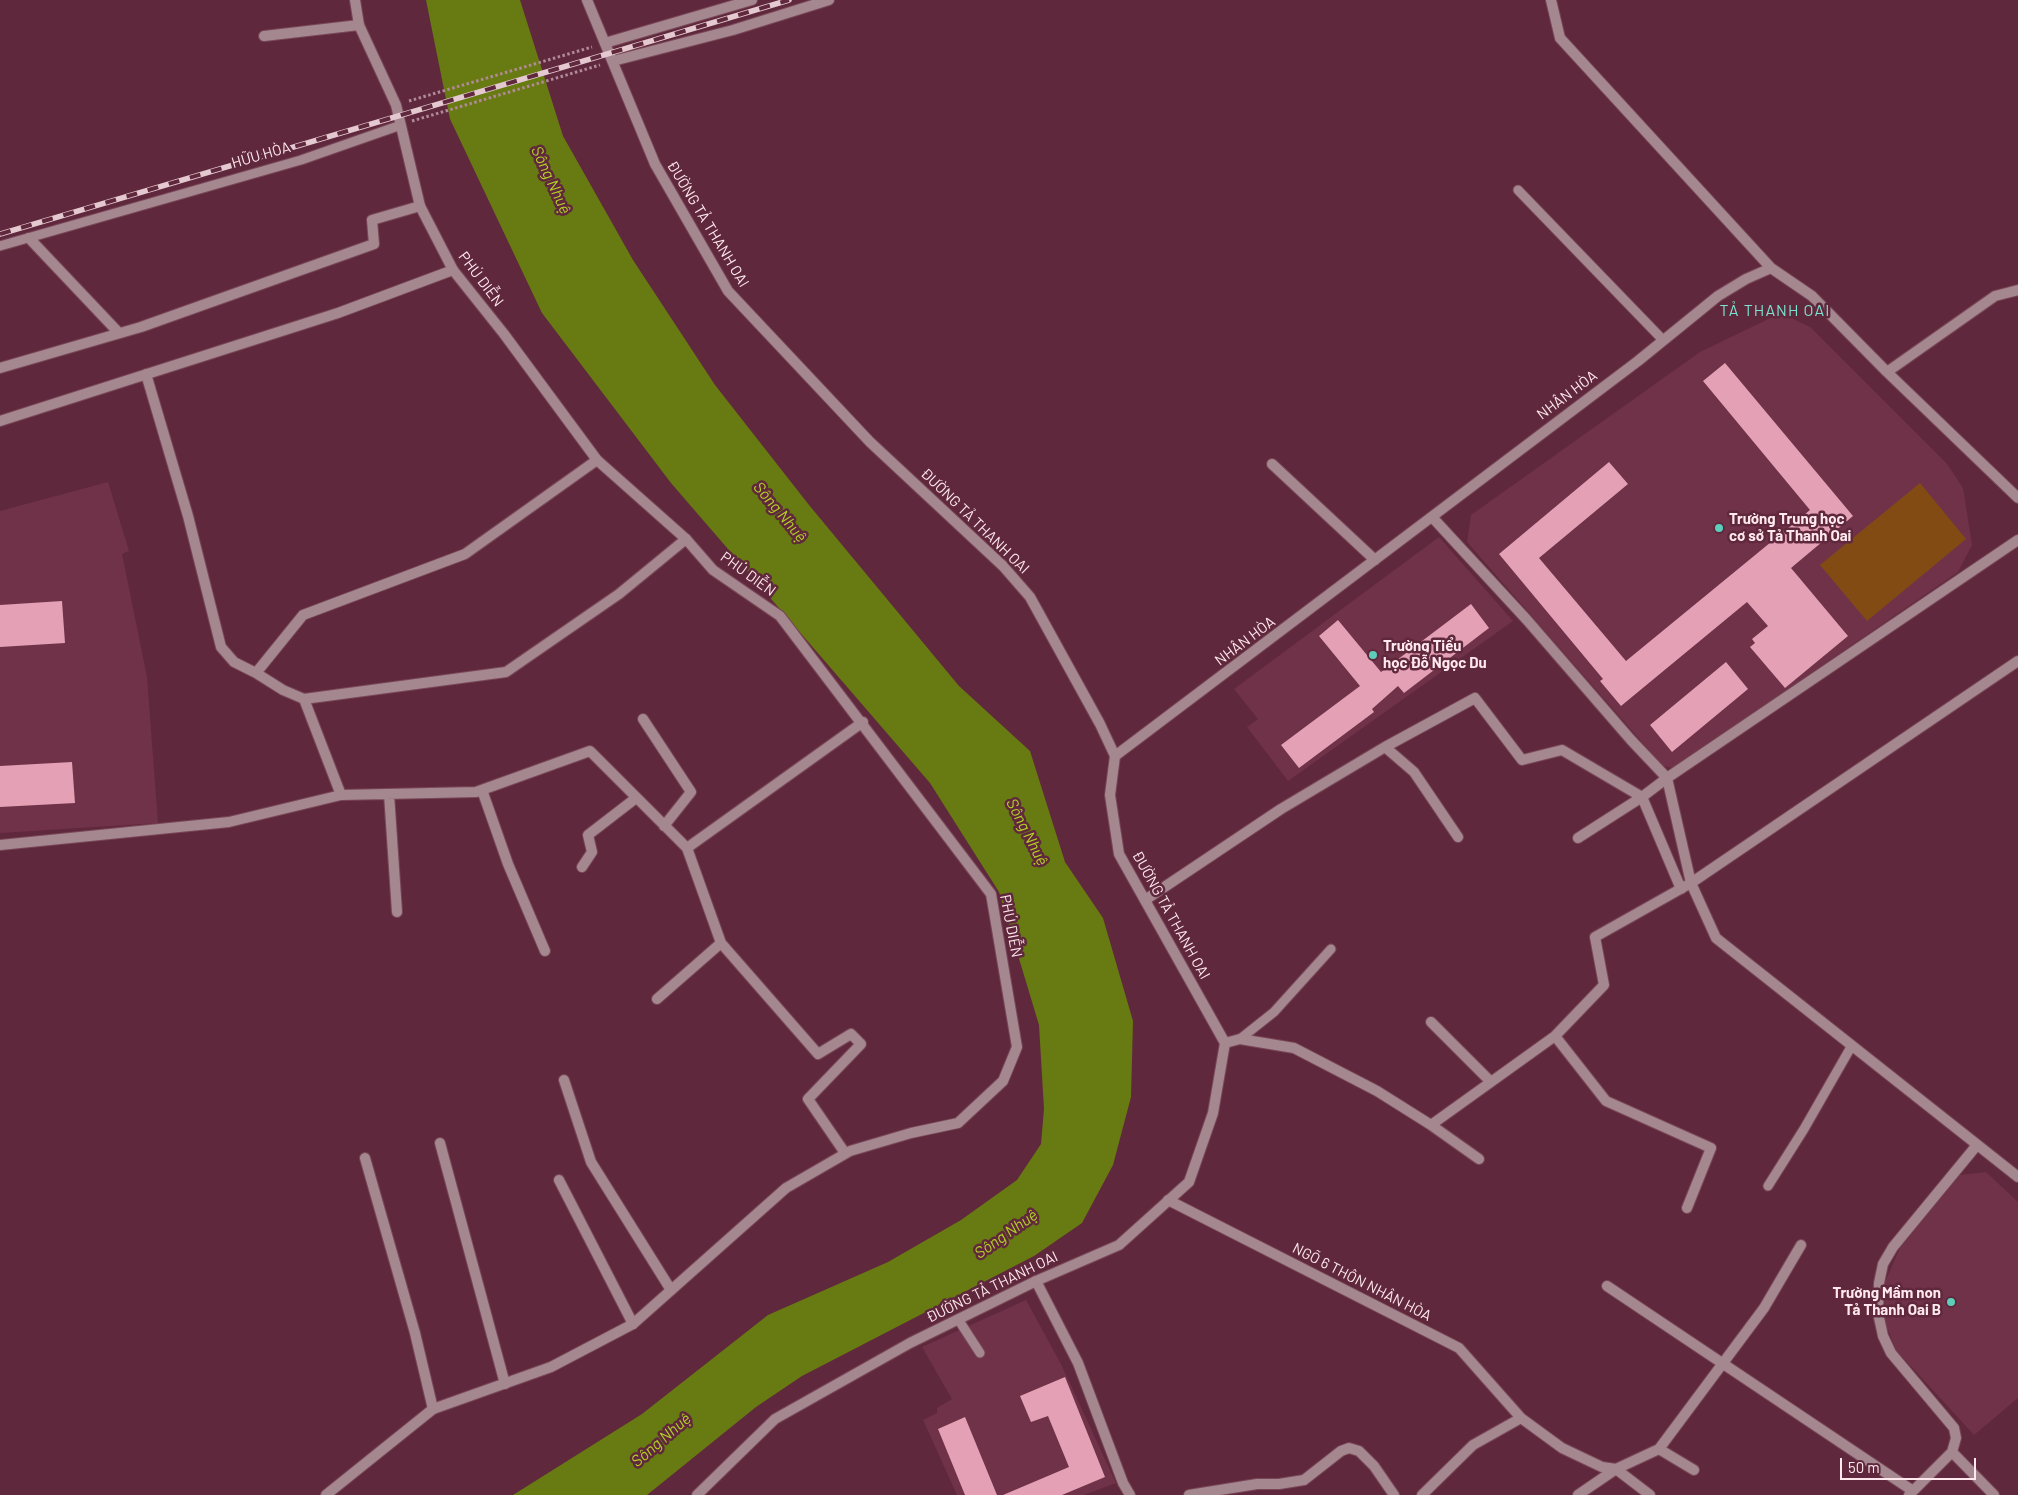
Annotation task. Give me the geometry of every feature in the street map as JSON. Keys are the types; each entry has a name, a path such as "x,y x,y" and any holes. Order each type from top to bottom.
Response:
{"street":[{"path":"355,0 359,25 396,105 401,125"},
{"name":"ĐƯỜNG TẢ THANH OAI","path":"588,0 655,164 728,291 870,442 1003,566 1030,597 1100,724 1115,756 1110,795 1119,854 1225,1043 1213,1113 1189,1182 1119,1245 1036,1280 910,1343 775,1419 697,1495"},
{"path":"605,43 752,0"},
{"path":"613,61 733,30 829,0"},
{"path":"1551,0 1560,38 1771,268 1812,296 1887,372 2018,498"},
{"path":"264,36 359,25"},
{"name":"PHÚ DIỄN","path":"401,125 420,206 453,270 504,334 597,460 686,539 713,570 780,616 991,894 1017,1047 1003,1081 958,1123 911,1133 845,1153"},
{"path":"0,368 118,332 141,327 374,244 372,220 420,206"},
{"path":"29,238 118,332"},
{"name":"NHÂN HÒA","path":"1115,756 1432,517 1718,296 1746,279 1771,268"},
{"path":"0,421 338,313 453,270"},
{"path":"1887,372 1995,296 2018,290"},
{"path":"146,374 188,516 221,647 234,662 283,690 304,699 506,672 619,594 686,539"},
{"path":"256,673 303,615 465,554 597,460"},
{"path":"1272,464 1375,560"},
{"path":"1432,517 1528,620 1631,740 1667,778 1691,883 1716,938 1851,1047 2018,1177"},
{"path":"1578,838 1642,797 1667,778 2018,540"},
{"path":"1431,1125 1554,1036 1604,985 1595,937 1691,883 2018,661"},
{"path":"1145,900 1281,810 1385,746 1475,698 1522,760 1562,750 1642,797 1681,889"},
{"path":"304,699 341,795"},
{"path":"643,719 691,792 664,826"},
{"path":"687,848 862,722"},
{"path":"1385,746 1414,772 1458,837"},
{"path":"0,844 229,822 341,795 476,792 590,751 687,848 721,943 818,1054 851,1034 861,1044 808,1099 845,1153 786,1188 633,1324 551,1367 433,1409 326,1495"},
{"path":"482,790 508,864 545,950"},
{"path":"389,794 397,912"},
{"path":"582,867 592,852 588,835 636,798"},
{"path":"657,998 721,943"},
{"path":"1431,1022 1491,1082"},
{"path":"1554,1036 1606,1101 1711,1148 1688,1208"},
{"path":"1225,1043 1240,1040 1294,1048 1377,1091 1431,1125 1479,1159"},
{"path":"564,1080 591,1162 671,1290"},
{"path":"440,1143 505,1384"},
{"path":"1607,1286 1911,1493 1952,1452 1956,1438 1954,1428 1891,1353 1880,1321 1877,1298 1883,1264 1893,1246 1977,1145"},
{"path":"365,1158 415,1333 433,1409"},
{"path":"560,1180 633,1324"},
{"name":"NGÕ 6 THÔN NHÂN HÒA","path":"1168,1200 1459,1348 1521,1418 1562,1448 1602,1467 1616,1470 1650,1495"},
{"path":"1578,1495 1616,1470 1659,1449 1764,1308 1801,1245"},
{"path":"1036,1280 1078,1363 1123,1483 1130,1495"},
{"path":"1422,1495 1473,1445 1521,1418"},
{"path":"1189,1495 1257,1484 1279,1484 1304,1480 1341,1451 1349,1448 1359,1451 1374,1466 1394,1495"},
{"path":"1659,1449 1694,1470"},
{"path":"1952,1452 1994,1495"}],"lane":[{"name":"HỮU HÒA","path":"0,246 301,160 401,125"},
{"path":"1518,190 1663,340"},
{"path":"1240,1040 1274,1012 1331,949"},
{"path":"1768,1186 1804,1129 1851,1047"},
{"path":"958,1319 980,1353"}],"path":[{"path":"413,100 587,49"},
{"path":"419,119 592,68"}],"shaded area":[{"name":"Trường Trung học cơ sở Tả Thanh Oai","path":"1781,313 1810,327 1947,464 1963,488 1972,545 1958,572 1673,768 1663,766 1467,542 1471,515 1700,352"},
{"path":"108,482 129,551 122,554 147,677 158,823 0,833 0,511"},
{"path":"1920,483 1966,539 1867,621 1820,565"},
{"name":"Trường Tiểu học Đỗ Ngọc Du","path":"1439,537 1513,621 1288,781 1247,727 1258,719 1234,689"},
{"name":"Trường Mầm non Tả Thanh Oai B","path":"1986,1172 2018,1202 2018,1398 1974,1435 1896,1350 1885,1322 1885,1282 1900,1248 1960,1175"},
{"path":"1026,1300 1061,1364 1116,1483 1084,1495 957,1495 923,1420 937,1413 937,1408 952,1399 922,1347"}],"water":[{"name":"Sông Nhuệ","path":"426,0 520,0 563,136 633,260 715,385 809,505 959,686 1030,751 1065,862 1103,918 1133,1021 1131,1097 1113,1165 1082,1223 1034,1256 802,1376 756,1407 647,1495 513,1495 642,1414 768,1315 888,1262 961,1220 1017,1180 1041,1144 1044,1109 1039,1025 999,892 930,783 671,483 542,313 450,119"}],"building":[{"path":"1725,363 1853,516 1791,568 1848,636 1785,688 1750,647 1755,643 1752,639 1768,626 1747,602 1621,706 1600,681 1603,679 1499,554 1609,462 1628,484 1539,558 1626,661 1810,510 1703,381"},
{"path":"62,601 65,643 0,647 0,605"},
{"path":"1471,604 1489,628 1404,693 1398,686 1372,709 1374,712 1299,768 1281,745 1360,686 1319,636 1338,620 1381,672"},
{"path":"1726,662 1748,689 1672,752 1650,725"},
{"path":"72,762 75,803 0,807 0,766"},
{"path":"1065,1377 1105,1477 1062,1495 1003,1495 1069,1467 1048,1416 1031,1422 1020,1396"},
{"path":"965,1417 997,1495 965,1495 938,1429"}],"railway":[{"path":"0,234 789,0"}],"place":[{"name":"Trường Trung học cơ sở Tả Thanh Oai","path":"1719,528"},
{"name":"Trường Tiểu học Đỗ Ngọc Du","path":"1373,655"},
{"name":"Trường Mầm non Tả Thanh Oai B","path":"1951,1302"}],"district":[{"name":"TẢ THANH OAI","path":"1775,311"}]}
